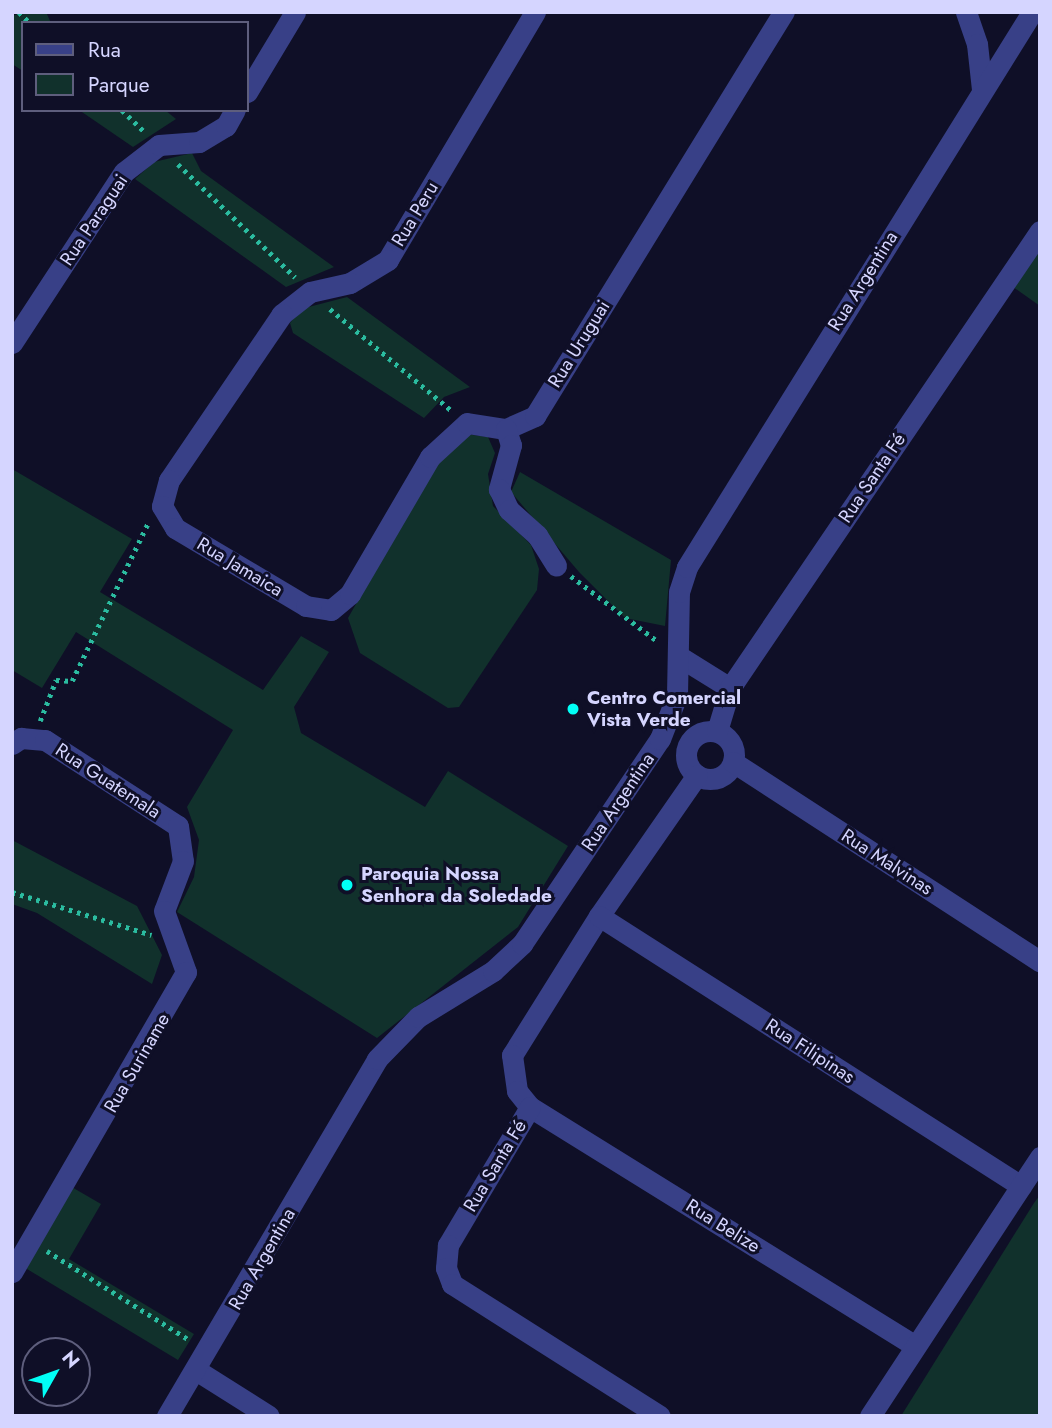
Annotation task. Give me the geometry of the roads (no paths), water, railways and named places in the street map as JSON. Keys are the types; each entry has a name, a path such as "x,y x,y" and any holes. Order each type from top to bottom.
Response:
{"street":[{"path":"248,90 295,12"},
{"name":"Rua Peru","path":"162,506 169,480 282,314 310,292 350,283 387,260 534,12"},
{"name":"Rua Uruguai","path":"506,429 535,416 784,12"},
{"path":"966,12 977,44 982,89"},
{"name":"Rua Argentina","path":"167,1416 197,1370 377,1059 418,1017 493,971 523,944 660,739 677,695 680,657 679,592 704,534 1032,12"},
{"name":"Rua Paraguai","path":"12,343 124,172 159,145 199,142 226,126 234,112"},
{"name":"Rua Santa Fé","path":"717,731 730,688 1040,231"},
{"name":"Rua Jamaica","path":"162,506 175,528 306,606 331,610 350,594 430,457 467,424 506,429"},
{"path":"506,429 511,444 499,489 509,510 537,535 556,565"},
{"path":"680,657 730,688"},
{"path":"717,731 730,740 733,762 718,778 697,775 687,763 687,747 695,735 717,731"},
{"path":"660,739 687,747"},
{"name":"Rua Guatemala","path":"17,741 45,740 178,826 183,840"},
{"name":"Rua Malvinas","path":"733,762 1040,961"},
{"name":"Rua Santa Fé","path":"660,1416 452,1284 446,1268 448,1245 530,1107 517,1091 512,1055 599,916 697,775"},
{"name":"Rua Suriname","path":"12,1272 179,990 187,972 164,911 183,861 183,840"},
{"name":"Rua Filipinas","path":"599,916 1021,1186"},
{"name":"Rua Belize","path":"530,1107 915,1346"},
{"path":"870,1416 1040,1157"},
{"path":"197,1370 269,1416"}],"place":[{"name":"Centro Comercial Vista Verde","path":"573,709"},
{"name":"Paroquia Nossa Senhora da Soledade","path":"347,885"}]}
